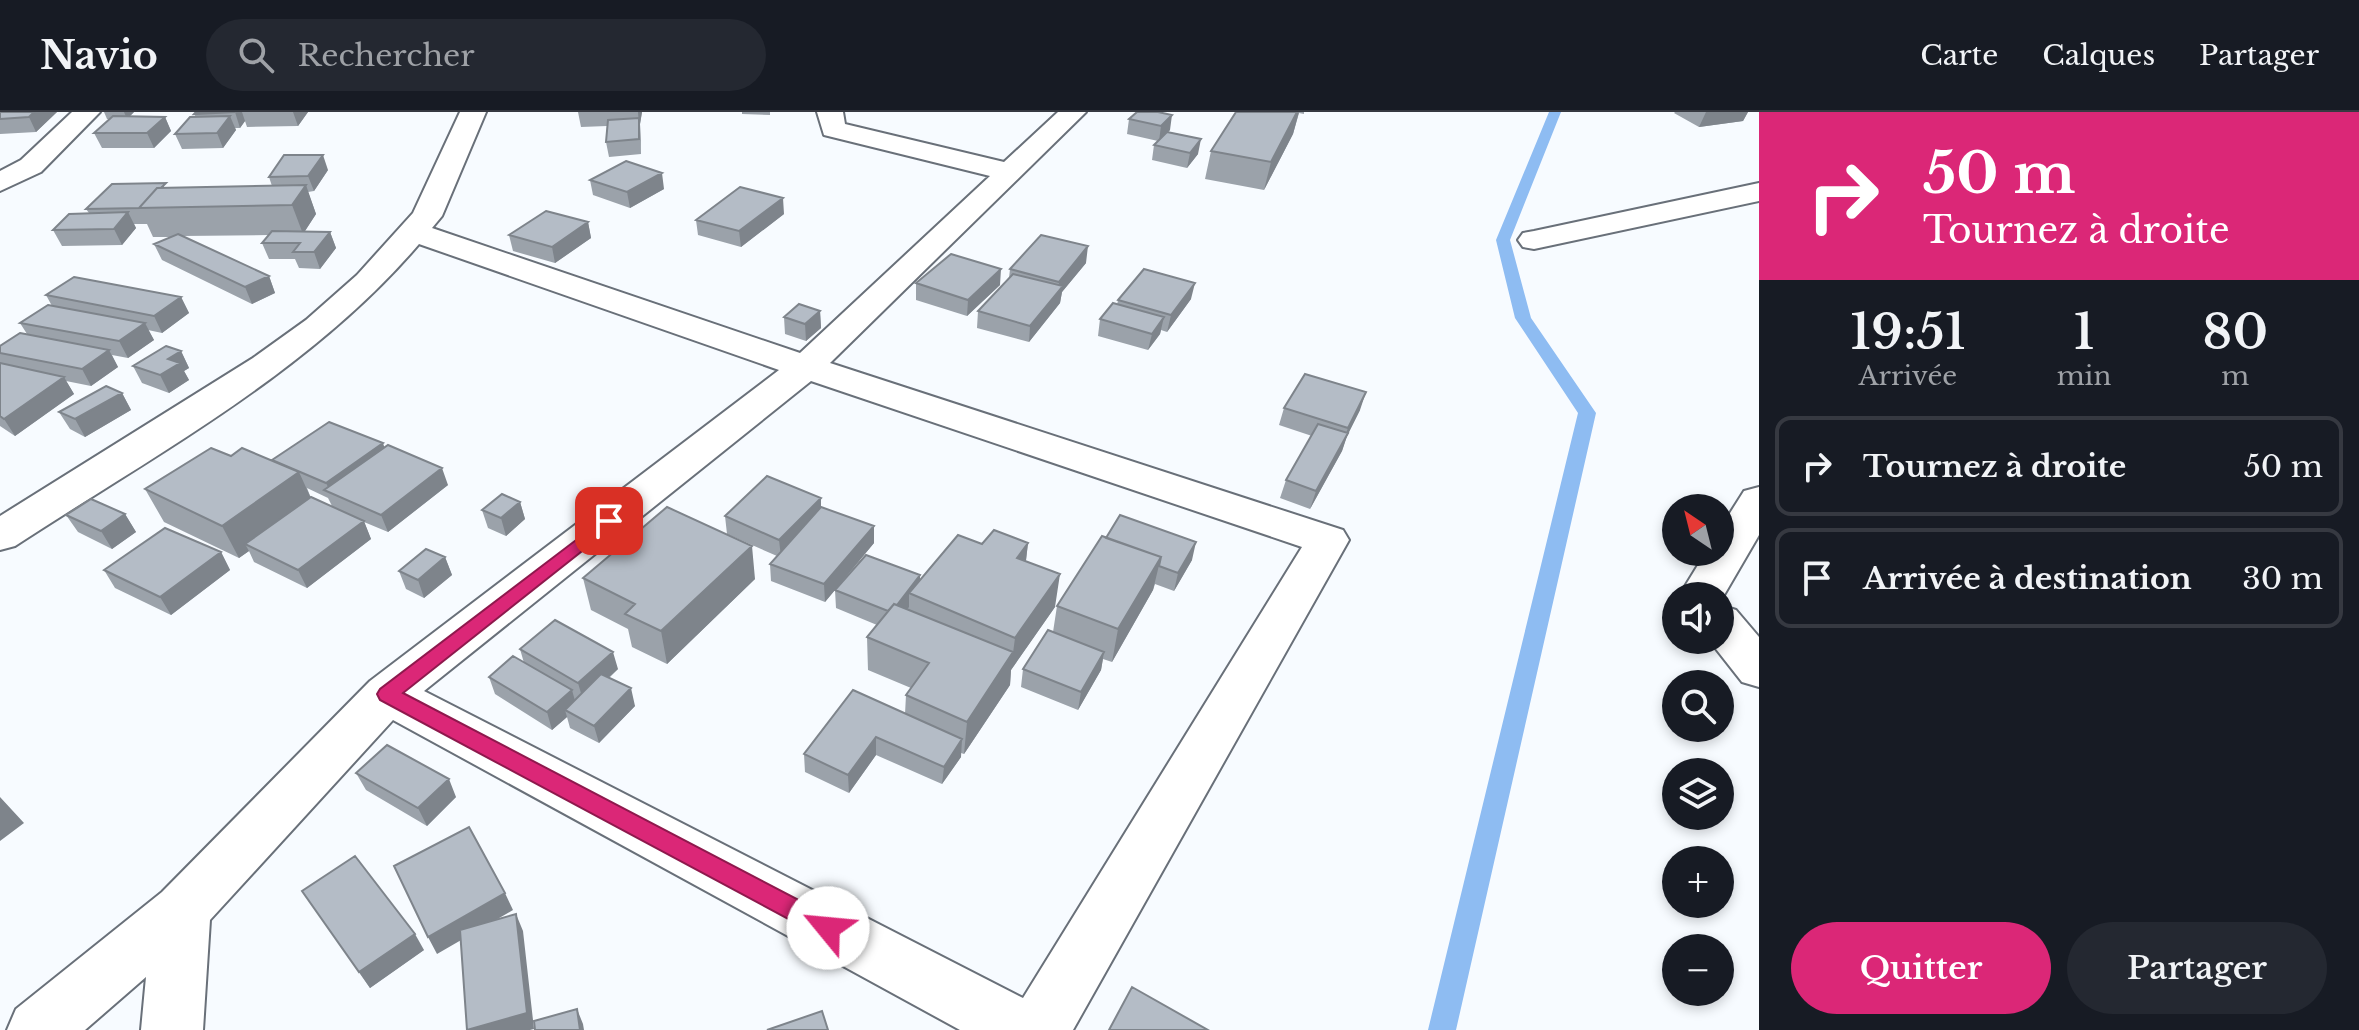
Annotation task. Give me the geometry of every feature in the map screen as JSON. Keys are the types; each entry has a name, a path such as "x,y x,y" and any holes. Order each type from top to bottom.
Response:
{"street":[{"path":"0,182 31,166 87,112"},
{"path":"0,536 266,366 318,327 369,282 427,216 473,112"},
{"path":"830,112 833,129 1010,172"},
{"path":"38,1030 182,910 387,694 806,367 1073,112"},
{"path":"1534,240 1759,192"},
{"path":"413,232 806,367 1328,540 1039,1030"},
{"path":"1709,582 1759,500"},
{"path":"1734,639 1759,669"},
{"path":"387,694 1021,1030"},
{"path":"172,1030 182,910"}],"building":[{"path":"0,112 34,112 29,117 0,119"},
{"path":"1137,112 1172,115 1161,126 1129,119"},
{"path":"1236,112 1297,112 1271,162 1211,151"},
{"path":"113,116 165,117 147,133 94,133"},
{"path":"230,116 217,133 175,134 190,117"},
{"path":"639,118 639,139 606,142 608,120"},
{"path":"1167,132 1201,139 1190,153 1154,145"},
{"path":"284,155 323,155 308,176 269,177"},
{"path":"626,161 662,173 627,192 590,180"},
{"path":"166,183 157,188 139,208 142,208 86,209 112,184"},
{"path":"306,185 292,205 139,208 157,188"},
{"path":"740,187 783,198 739,231 696,220"},
{"path":"546,211 588,222 552,247 509,235"},
{"path":"128,212 114,229 53,230 69,214"},
{"path":"272,231 330,232 314,252 293,252 300,243 262,243"},
{"path":"178,234 269,276 245,287 154,244"},
{"path":"1041,235 1088,246 1059,282 1010,269"},
{"path":"951,254 1001,269 968,300 916,283"},
{"path":"1144,269 1195,283 1171,315 1118,300"},
{"path":"1013,274 1063,286 1030,326 978,311"},
{"path":"74,277 181,297 154,316 46,295"},
{"path":"1113,303 1164,317 1152,334 1100,319"},
{"path":"799,304 820,311 805,324 784,317"},
{"path":"48,305 145,323 119,341 20,323"},
{"path":"20,333 109,350 82,369 0,353 0,346"},
{"path":"166,346 181,351 168,359 180,363 160,375 133,366"},
{"path":"0,363 64,377 4,419 0,416"},
{"path":"1305,374 1366,392 1348,428 1284,408"},
{"path":"106,386 122,393 75,419 59,412"},
{"path":"329,422 383,443 326,483 272,460"},
{"path":"1318,424 1348,433 1316,491 1286,480"},
{"path":"388,445 442,468 381,515 324,490"},
{"path":"211,448 231,456 242,448 299,472 222,526 145,489"},
{"path":"767,476 821,498 779,540 725,516"},
{"path":"502,494 520,502 501,518 482,510"},
{"path":"311,497 364,521 298,570 245,544"},
{"path":"91,499 125,514 101,531 66,515"},
{"path":"667,507 752,546 661,631 625,614 635,604 583,578"},
{"path":"821,507 874,526 824,584 770,564"},
{"path":"1120,515 1196,542 1178,573 1159,566 1161,557 1106,538"},
{"path":"165,528 221,552 160,597 104,570"},
{"path":"994,530 1028,543 1017,558 1060,574 1015,638 909,593 958,535 982,544"},
{"path":"1102,536 1161,557 1118,629 1057,606"},
{"path":"426,549 445,557 418,580 399,571"},
{"path":"866,555 920,575 897,605 894,604 888,611 835,590"},
{"path":"894,604 1013,652 967,722 906,695 929,663 867,637"},
{"path":"555,620 613,652 578,683 520,649"},
{"path":"1048,630 1104,652 1081,692 1023,669"},
{"path":"513,656 572,690 547,712 489,677"},
{"path":"601,674 631,688 594,726 565,710"},
{"path":"853,690 962,739 944,767 876,737 848,775 804,754"},
{"path":"387,745 449,779 418,808 356,773"},
{"path":"469,827 505,893 428,937 394,866"},
{"path":"355,856 415,934 359,972 302,891"},
{"path":"516,914 527,1013 467,1030 460,930"},
{"path":"1132,987 1208,1030 1109,1030"},
{"path":"577,1009 580,1030 535,1030 534,1021"},
{"path":"822,1011 828,1030 767,1030"}],"waterway":[{"path":"1442,1030 1587,413 1523,318 1503,240 1555,112"}],"route":[{"path":"609,521 387,694 828,928"}]}
